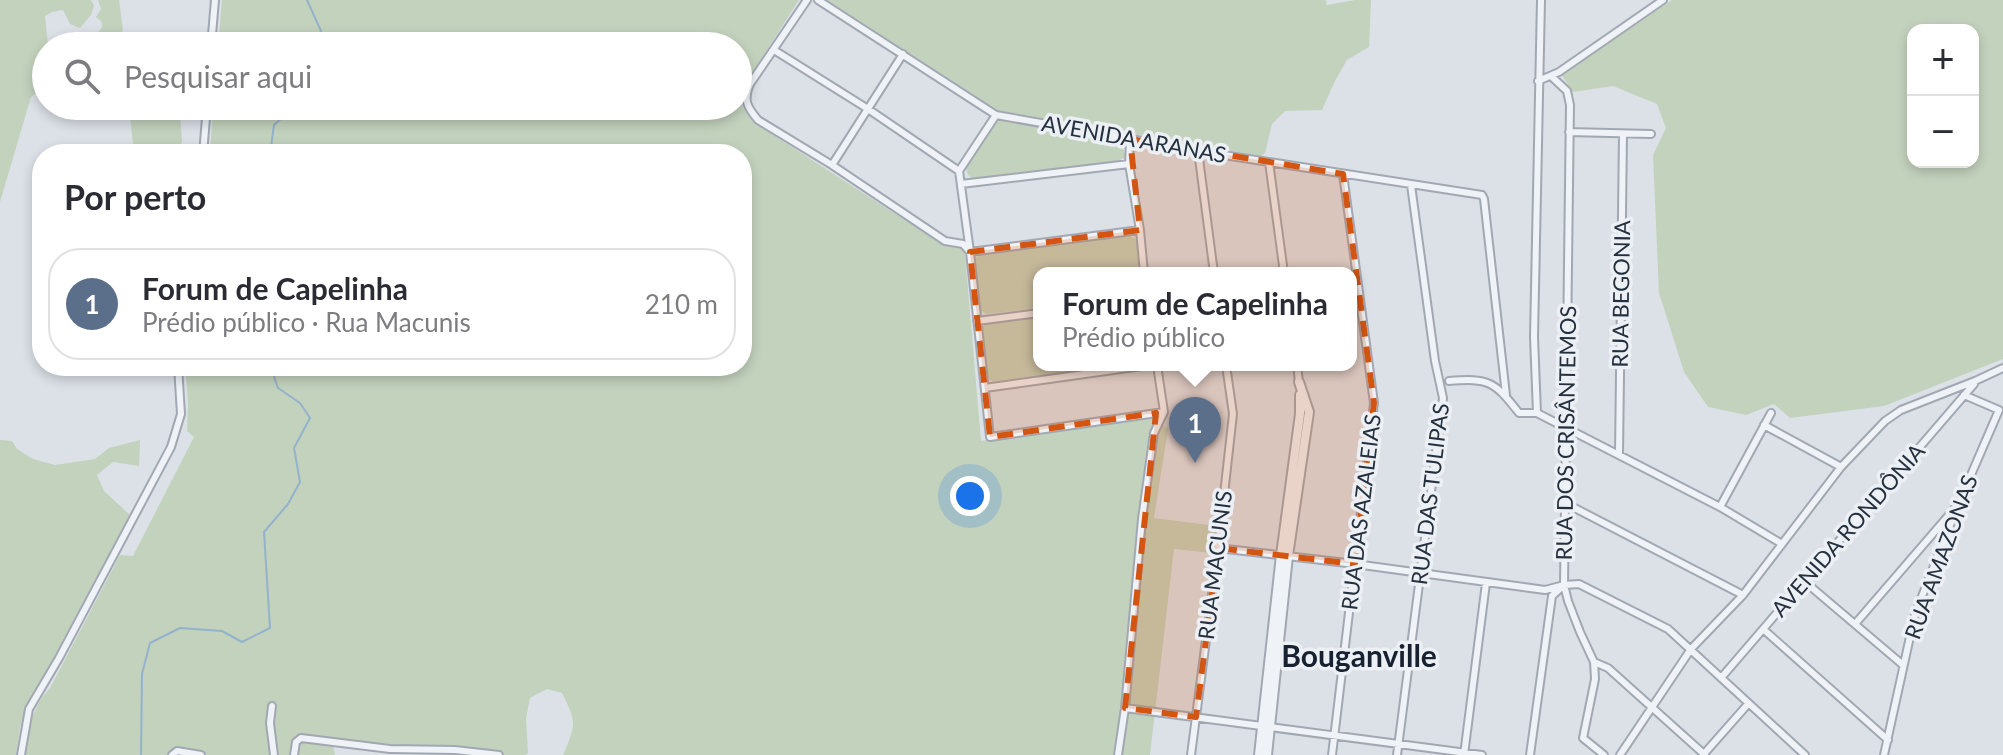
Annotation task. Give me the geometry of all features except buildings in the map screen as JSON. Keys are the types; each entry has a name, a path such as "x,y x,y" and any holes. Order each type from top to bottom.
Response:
{"street":[{"path":"212,32 215,0"},
{"path":"752,81 807,0"},
{"name":"AVENIDA ARANAS","path":"818,0 996,115 1198,151 1482,195 1506,395"},
{"path":"1537,413 1534,337 1541,0"},
{"path":"1538,81 1551,76 1663,0"},
{"path":"774,50 959,171"},
{"path":"832,165 903,54"},
{"name":"RUA DOS CRISÂNTEMOS","path":"1530,755 1552,596 1564,585 1570,105 1567,91 1551,76"},
{"path":"752,112 758,120 832,165 945,241 963,244 970,252"},
{"path":"996,115 959,171 990,437 1164,412"},
{"path":"204,144 206,120"},
{"path":"1569,132 1651,134"},
{"name":"RUA BEGONIA","path":"1619,455 1623,134"},
{"path":"1130,139 1129,164 1143,267"},
{"path":"1198,151 1213,267"},
{"path":"1269,162 1283,267"},
{"path":"961,184 1129,164"},
{"name":"RUA DAS AZALEIAS","path":"1343,174 1356,267"},
{"name":"RUA DAS TULIPAS","path":"1397,755 1443,398 1435,361 1411,185"},
{"path":"970,252 1140,230"},
{"name":"RUA DAS AZALEIAS","path":"1332,755 1374,403 1357,277"},
{"path":"977,321 1033,314"},
{"path":"1620,755 1691,649 1743,595 1841,467 1885,421 1901,410 2003,368"},
{"path":"985,388 1106,371"},
{"path":"1118,755 1142,519 1154,433 1164,412 1158,371"},
{"name":"RUA MACUNIS","path":"1191,755 1233,414 1227,371"},
{"path":"1259,755 1266,727 1285,556 1309,412 1298,371"},
{"path":"21,755 29,709 77,626 171,447 181,414 179,376"},
{"path":"1449,381 1477,379 1489,383 1506,395 1519,413 1537,413 1720,507 1782,544"},
{"name":"AVENIDA RONDÔNIA","path":"1721,678 1975,381"},
{"name":"RUA AMAZONAS","path":"1884,755 1915,614 1999,410 1964,395"},
{"path":"1720,507 1771,413"},
{"path":"1764,425 1841,467"},
{"path":"1565,503 1743,595"},
{"path":"1855,624 1958,505"},
{"path":"1218,548 1545,590 1579,584 1668,629 1805,755"},
{"path":"1804,581 1903,665"},
{"path":"1464,754 1486,583"},
{"path":"1564,585 1594,662 1595,679 1583,738 1604,755"},
{"path":"1763,629 1888,740"},
{"path":"1594,662 1608,668 1704,755 1748,704"},
{"path":"272,706 270,723 274,755"},
{"path":"1125,708 1482,755"},
{"path":"1266,727 1267,755"},
{"path":"294,755 296,742 301,738 390,749 455,750 499,755"},
{"path":"172,755 177,751 201,755"}],"highlighted area":[{"path":"1130,139 1343,174 1374,403 1355,564 1218,548 1196,717 1125,708 1156,413 990,437 970,252 1140,230"}],"green space":[{"path":"0,0 91,0 94,6 91,15 80,28 70,24 63,10 45,16 47,32 32,32 32,96 0,202"},
{"path":"98,0 119,0 122,32 99,32 102,22 96,17 101,9"},
{"path":"222,0 799,0 752,73 752,32 219,32"},
{"path":"827,0 1326,0 1327,5 1371,0 1369,47 1347,60 1322,110 1285,111 1272,124 1265,153 1261,156 999,111"},
{"path":"1672,0 2003,0 2003,359 1884,406 1790,418 1774,404 1746,415 1708,407 1684,372 1659,293 1653,155 1666,128 1657,104 1613,86 1573,92 1561,74"},
{"path":"130,120 180,120 181,144 133,144"},
{"path":"212,120 751,120 943,245 961,249 965,254 981,441 1154,417 1168,429 1154,518 1216,526 1212,553 1174,549 1150,755 563,755 572,730 572,718 562,693 547,689 530,698 526,719 526,755 332,741 335,755 25,755 39,703 50,688 120,555 133,556 194,437 187,431 186,376 752,376 752,144 211,144"},
{"path":"1002,120 1117,141 1121,144 1124,158 973,179 966,168 995,123"},
{"path":"1128,236 1137,242 1140,267 1033,267 1033,309 986,314 980,310 974,263 981,254"},
{"path":"1033,317 1033,371 1078,371 992,382 986,376 981,331 990,322"},
{"path":"0,440 12,441 17,449 33,459 55,465 95,459 109,448 140,440 139,466 113,462 97,475 104,491 130,515 48,675 27,704 16,755 0,755"}],"waterway":[{"path":"307,0 321,32"},
{"path":"271,144 274,125 280,120"},
{"path":"141,755 142,674 150,643 180,628 222,631 242,642 270,628 264,532 288,504 300,482 294,448 310,418 300,403 278,388 274,376"}],"place":[{"name":"Forum de Capelinha","path":"1195,463"}],"district":[{"name":"Bouganville","path":"1359,657"}]}
